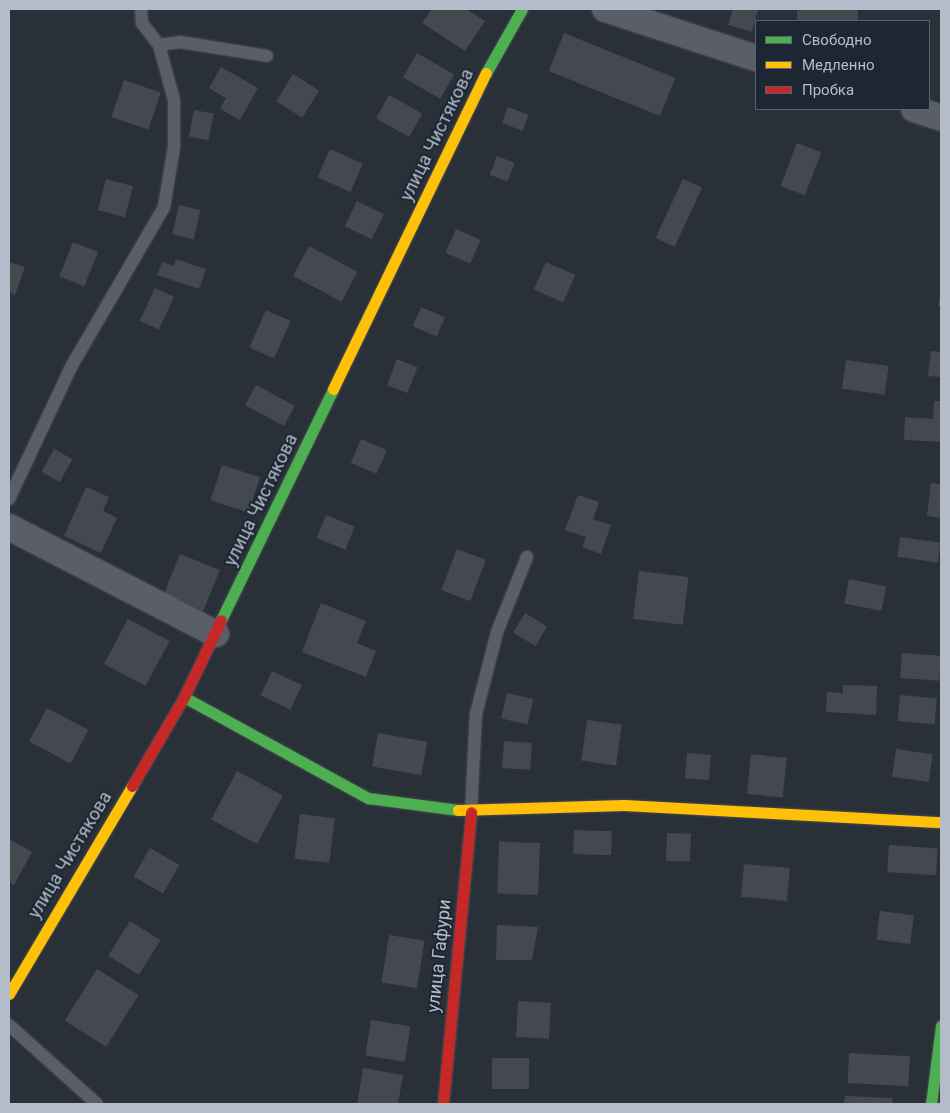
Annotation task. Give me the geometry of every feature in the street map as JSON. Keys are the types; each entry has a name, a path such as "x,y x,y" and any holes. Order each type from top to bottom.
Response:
{"street":[{"name":"улица Чистякова","path":"9,994 184,697 489,67 522,9"},
{"path":"605,9 755,58"},
{"path":"917,110 941,118"},
{"path":"9,527 216,634"},
{"path":"184,697 368,798 471,812 624,805 941,822"},
{"name":"улица Гафури","path":"442,1104 471,812"},
{"path":"931,1104 941,1026"}],"lane":[{"path":"9,499 71,367 164,206 174,147 174,100 159,45 142,23 141,9"},
{"path":"159,45 180,42 267,56"},
{"path":"471,812 476,714 497,632 527,557"},
{"path":"9,1025 97,1104"}],"building":[{"path":"432,9 466,9 485,21 465,51 422,23"},
{"path":"733,9 758,9 752,32 728,25"},
{"path":"797,9 858,9 858,20 797,20"},
{"path":"564,33 675,78 660,116 549,71"},
{"path":"417,53 454,74 440,99 403,77"},
{"path":"221,67 258,88 240,120 220,109 226,98 209,88"},
{"path":"293,74 319,90 302,118 276,101"},
{"path":"124,80 161,93 148,130 111,117"},
{"path":"389,95 422,113 409,137 376,119"},
{"path":"508,107 529,115 522,131 502,123"},
{"path":"194,110 214,114 208,140 189,137"},
{"path":"797,143 821,152 805,195 781,186"},
{"path":"330,149 363,164 350,192 317,177"},
{"path":"497,156 515,163 508,181 490,175"},
{"path":"106,179 133,186 125,217 98,210"},
{"path":"683,179 702,188 675,247 656,238"},
{"path":"357,201 384,214 372,239 345,226"},
{"path":"179,205 200,210 194,239 172,234"},
{"path":"456,229 481,240 470,264 445,253"},
{"path":"73,242 98,252 84,286 59,276"},
{"path":"309,246 358,272 342,302 293,276"},
{"path":"176,259 206,269 199,289 157,275 162,262 174,266"},
{"path":"9,262 25,267 15,295 9,292"},
{"path":"546,262 575,275 563,302 534,289"},
{"path":"155,288 174,297 159,330 140,321"},
{"path":"941,288 941,306 938,306"},
{"path":"421,307 445,317 437,336 413,326"},
{"path":"266,310 291,321 274,358 249,347"},
{"path":"931,351 941,352 941,377 928,376"},
{"path":"397,359 418,367 408,393 387,385"},
{"path":"846,360 889,366 885,395 842,389"},
{"path":"256,385 295,406 284,426 245,405"},
{"path":"934,401 941,401 941,442 904,440 905,417 933,419"},
{"path":"361,439 387,450 377,474 351,463"},
{"path":"54,449 72,459 60,482 41,472"},
{"path":"222,465 260,477 249,513 211,500"},
{"path":"931,483 941,484 941,518 927,516"},
{"path":"86,487 109,497 103,511 117,518 101,553 64,536"},
{"path":"578,495 599,502 593,519 611,525 601,554 582,547 586,537 565,530"},
{"path":"326,515 355,527 345,550 317,538"},
{"path":"900,537 941,543 938,563 897,557"},
{"path":"457,549 486,560 470,601 441,590"},
{"path":"180,554 220,570 203,612 163,596"},
{"path":"639,571 689,577 683,625 633,619"},
{"path":"849,579 886,586 882,611 844,604"},
{"path":"321,603 366,621 357,643 376,651 366,677 302,652"},
{"path":"525,613 547,626 535,646 513,633"},
{"path":"128,619 169,641 146,686 104,664"},
{"path":"902,653 941,656 939,681 900,678"},
{"path":"272,671 302,685 290,709 261,695"},
{"path":"843,685 877,686 876,715 826,712 827,692 843,693"},
{"path":"507,693 533,699 527,724 501,718"},
{"path":"900,695 937,698 935,724 898,721"},
{"path":"47,708 88,730 71,764 29,742"},
{"path":"587,720 622,725 616,765 581,761"},
{"path":"378,733 427,742 421,775 372,766"},
{"path":"504,741 532,743 530,770 502,768"},
{"path":"896,749 933,754 929,782 892,777"},
{"path":"687,753 711,755 709,780 685,778"},
{"path":"751,754 787,758 783,798 747,794"},
{"path":"237,771 283,795 257,844 211,820"},
{"path":"300,814 335,818 329,863 295,859"},
{"path":"574,830 612,831 611,855 573,854"},
{"path":"667,833 691,834 690,862 666,861"},
{"path":"9,839 32,852 14,885 9,882"},
{"path":"499,842 540,843 538,895 497,894"},
{"path":"889,845 938,848 936,875 887,872"},
{"path":"150,848 179,865 163,894 134,877"},
{"path":"744,864 790,868 787,901 741,897"},
{"path":"880,911 914,915 910,944 876,940"},
{"path":"130,921 161,940 139,975 108,956"},
{"path":"497,925 538,927 532,960 496,960"},
{"path":"389,935 425,941 417,988 381,982"},
{"path":"97,969 139,995 106,1047 65,1021"},
{"path":"518,1001 551,1003 549,1039 516,1037"},
{"path":"371,1020 411,1026 405,1062 365,1056"},
{"path":"849,1053 910,1056 908,1086 847,1083"},
{"path":"492,1058 529,1058 529,1089 492,1089"},
{"path":"363,1068 403,1075 398,1104 357,1104"},
{"path":"845,1096 893,1098 892,1104 844,1104"}],"traffic: fast":[{"path":"486,73 522,9"},
{"path":"221,620 333,389"},
{"path":"184,697 368,798 458,810"},
{"path":"931,1104 941,1026"}],"traffic: slow":[{"path":"333,389 486,73"},
{"path":"9,994 132,786"},
{"path":"458,810 624,805 941,822"}],"traffic: jam":[{"path":"132,786 184,697 221,620"},
{"path":"443,1104 471,812"}]}
